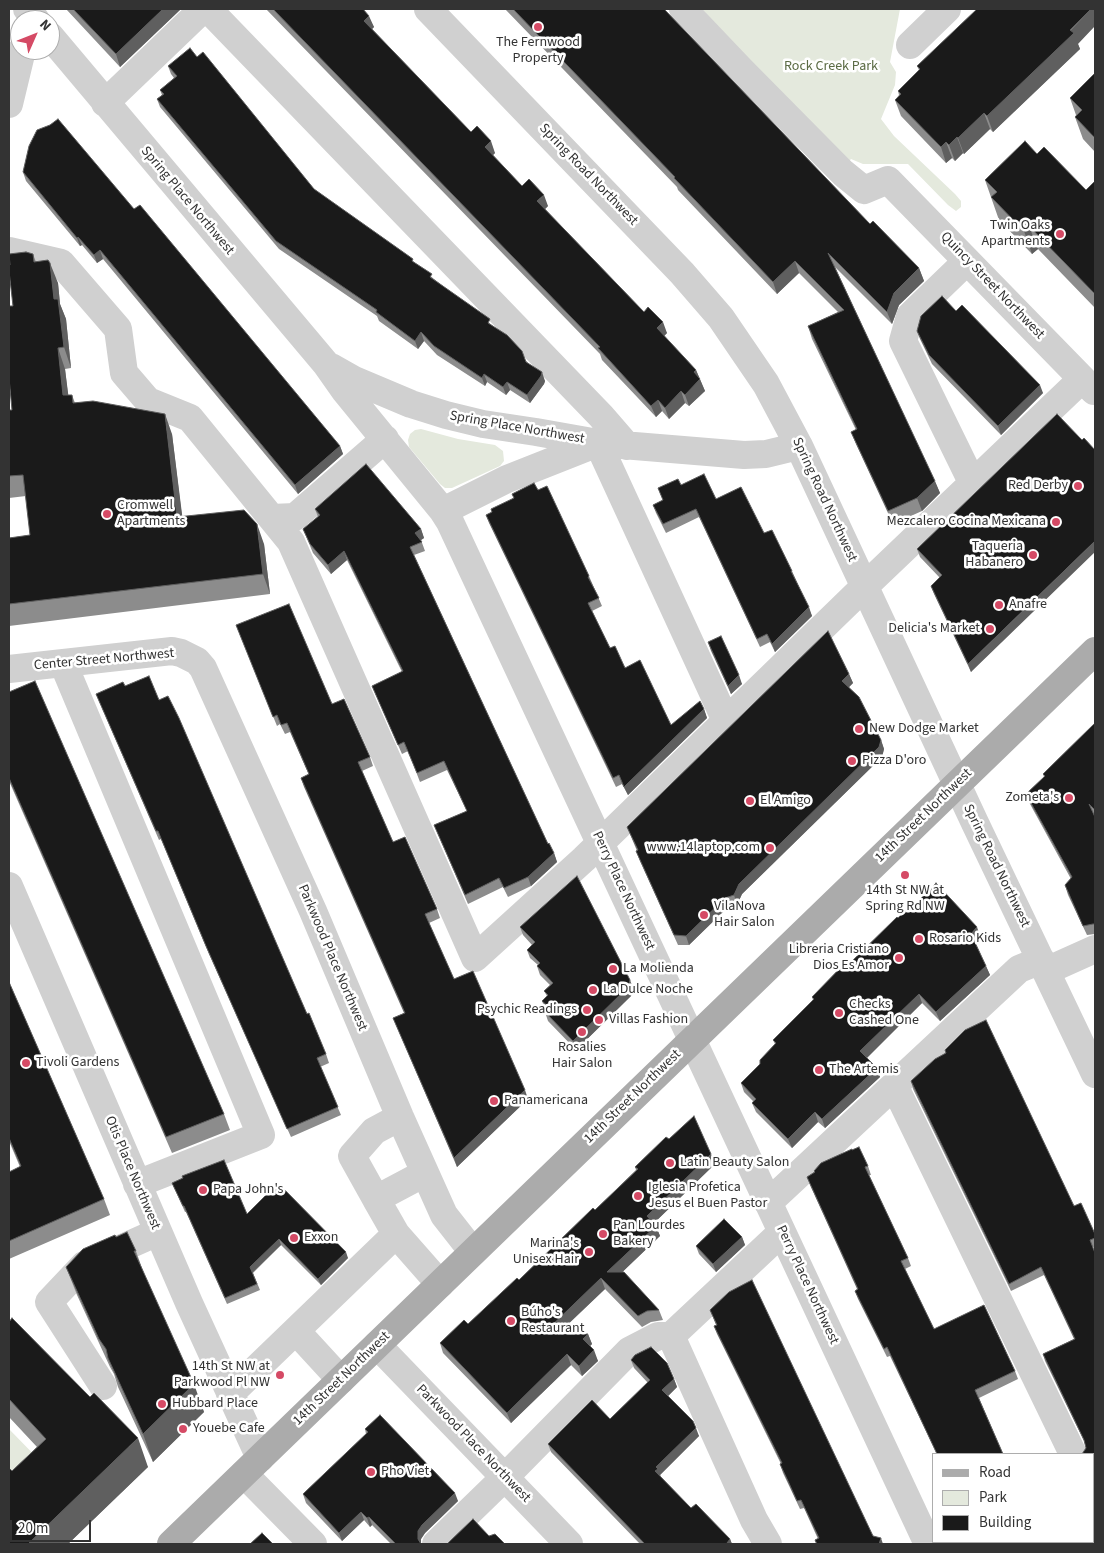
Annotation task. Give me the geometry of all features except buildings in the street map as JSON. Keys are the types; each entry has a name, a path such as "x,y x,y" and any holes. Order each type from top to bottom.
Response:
{"main road":[{"name":"14th Street Northwest","path":"171,1544 1095,650"}],"street":[{"path":"105,103 203,9"},
{"path":"208,9 602,416 627,446"},
{"name":"Spring Road Northwest","path":"428,9 669,258 708,303 766,384 799,446 1095,1074"},
{"name":"Quincy Street Northwest","path":"684,9 741,70 843,173 864,190 888,180 1089,386"},
{"path":"910,45 947,9"},
{"name":"Spring Place Northwest","path":"60,48 326,364 345,391 443,511 507,479 598,443"},
{"path":"9,104 20,60"},
{"path":"9,251 61,263 118,328 124,373 148,401 190,418 291,542 475,958 600,842 973,484 1089,386"},
{"path":"967,261 910,316 903,341 973,484"},
{"name":"Spring Place Northwest","path":"326,364 354,380 411,404 483,424 598,443 744,455 766,454 799,446"},
{"path":"272,518 295,517 385,440"},
{"path":"598,443 726,721"},
{"name":"Perry Place Northwest","path":"443,511 450,522 928,1544"},
{"name":"Center Street Northwest","path":"9,669 172,651 197,661"},
{"name":"Parkwood Place Northwest","path":"197,661 203,668 260,792 444,1215 473,1252"},
{"path":"64,663 261,1135 137,1184"},
{"name":"Otis Place Northwest","path":"9,886 137,1184 230,1394 252,1466 313,1544"},
{"path":"768,1203 1020,969 1043,965 1095,949"},
{"path":"895,1087 1073,1453"},
{"path":"400,1117 374,1131 352,1156 396,1234 440,1284"},
{"path":"376,1199 425,1173"},
{"path":"103,1386 50,1302 84,1265 158,1232"},
{"path":"436,1544 505,1478 629,1351 658,1336 671,1336 782,1232"},
{"path":"230,1394 396,1234"},
{"path":"296,1331 341,1380"},
{"path":"671,1336 754,1520 768,1544"},
{"name":"Parkwood Place Northwest","path":"377,1345 569,1544"}],"green space":[{"name":"Rock Creek Park","path":"702,9 900,9 890,62 896,72 895,85 881,119 894,136 955,194 961,201 961,207 956,211 948,205 908,164 863,164 851,159 844,167"},
{"path":"421,429 458,439 495,445 503,451 504,461 500,466 452,488 445,488 409,447 408,440 410,434 415,430"},
{"path":"9,1429 47,1468 9,1474"}],"place":[{"name":"The Fernwood Property","path":"538,27"},
{"name":"Twin Oaks Apartments","path":"1060,234"},
{"name":"Red Derby","path":"1078,486"},
{"name":"Cromwell Apartments","path":"107,514"},
{"name":"Mezcalero Cocina Mexicana","path":"1056,522"},
{"name":"Taqueria Habanero","path":"1033,555"},
{"name":"Anafre","path":"999,605"},
{"name":"Delicia's Market","path":"990,629"},
{"name":"New Dodge Market","path":"859,729"},
{"name":"Pizza D'oro","path":"852,761"},
{"name":"Zometa's","path":"1069,798"},
{"name":"El Amigo","path":"750,801"},
{"name":"www.14laptop.com","path":"770,848"},
{"name":"14th St NW at Spring Rd NW","path":"905,875"},
{"name":"VilaNova Hair Salon","path":"704,915"},
{"name":"Rosario Kids","path":"919,939"},
{"name":"Libreria Cristiano Dios Es Amor","path":"899,958"},
{"name":"La Molienda","path":"613,969"},
{"name":"La Dulce Noche","path":"593,990"},
{"name":"Psychic Readings","path":"587,1010"},
{"name":"Checks Cashed One","path":"839,1013"},
{"name":"Villas Fashion","path":"599,1020"},
{"name":"Rosalies Hair Salon","path":"582,1032"},
{"name":"Tivoli Gardens","path":"26,1063"},
{"name":"The Artemis","path":"819,1070"},
{"name":"Panamericana","path":"494,1101"},
{"name":"Latin Beauty Salon","path":"670,1163"},
{"name":"Papa John's","path":"203,1190"},
{"name":"Iglesia Profetica Jesus el Buen Pastor","path":"638,1196"},
{"name":"Pan Lourdes Bakery","path":"603,1234"},
{"name":"Exxon","path":"294,1238"},
{"name":"Marina's Unisex Hair","path":"589,1252"},
{"name":"Búho's Restaurant","path":"511,1321"},
{"name":"14th St NW at Parkwood Pl NW","path":"280,1375"},
{"name":"Hubbard Place","path":"162,1404"},
{"name":"Youebe Cafe","path":"183,1429"},
{"name":"Pho Viet","path":"371,1472"}]}
